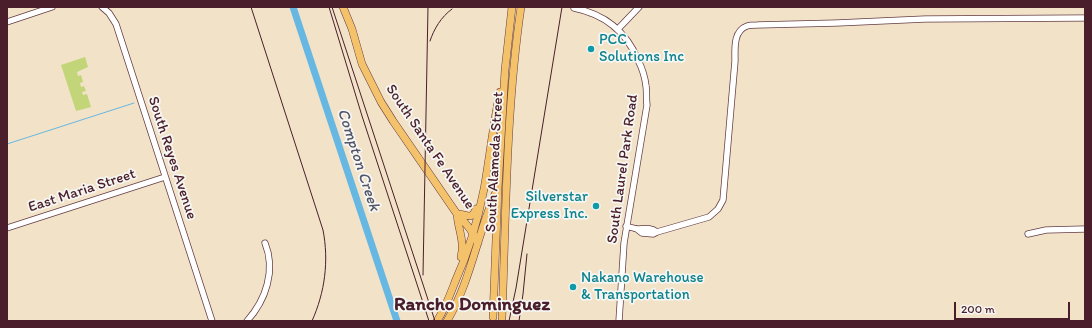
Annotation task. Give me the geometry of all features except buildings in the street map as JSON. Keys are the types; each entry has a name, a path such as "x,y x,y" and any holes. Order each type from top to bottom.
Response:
{"main road":[{"name":"South Santa Fe Avenue","path":"343,7 352,29 362,64 381,102 457,214 465,221 473,232 478,243"},
{"name":"South Alameda Street","path":"493,317 498,188 505,70 512,7"},
{"name":"South Alameda Street","path":"502,318 510,116 513,72 521,7"},
{"path":"473,232 484,189 494,119 505,70"},
{"path":"447,321 464,288 488,210 498,188 508,173"},
{"path":"460,272 463,246 457,214 463,214 469,217 474,214 484,189"},
{"name":"South Santa Fe Avenue","path":"437,321 448,301 460,272 473,232"},
{"path":"448,301 456,305"}],"street":[{"path":"7,22 52,7"},
{"name":"South Reyes Avenue","path":"102,7 109,13 116,24 212,321"},
{"path":"618,29 639,7"},
{"name":"South Laurel Park Road","path":"574,8 603,18 618,29 635,51 642,69 646,86 646,105 624,243 619,321"},
{"path":"626,226 637,229 646,228 657,232 709,217 718,209 723,200 735,41 740,31 746,26 837,24 925,19 1085,18"},
{"name":"East Maria Street","path":"7,228 165,177"},
{"path":"1028,234 1046,230 1085,229"},
{"path":"247,321 260,304 269,280 270,259 265,243"}],"green space":[{"path":"85,57 88,67 77,72 78,76 81,75 83,82 80,83 81,87 84,86 86,91 82,92 83,95 87,94 91,107 76,111 61,65"}],"waterway":[{"name":"Compton Creek","path":"293,7 397,321"},
{"path":"7,144 134,103"}],"tram line":[{"path":"329,7 362,116 429,321"}],"railway":[{"path":"251,7 323,230 326,253 325,276 320,299 312,321"},
{"path":"332,7 435,321"},
{"path":"423,275 428,7"},
{"path":"509,321 516,288 562,7"},
{"path":"430,41 438,24 452,9"},
{"path":"519,321 527,254"}],"place":[{"name":"PCC Solutions Inc","path":"591,49"},
{"name":"Silverstar Express Inc.","path":"596,206"},
{"name":"Nakano Warehouse & Transportation","path":"573,287"}],"district":[{"name":"Rancho Dominguez","path":"472,305"}]}
